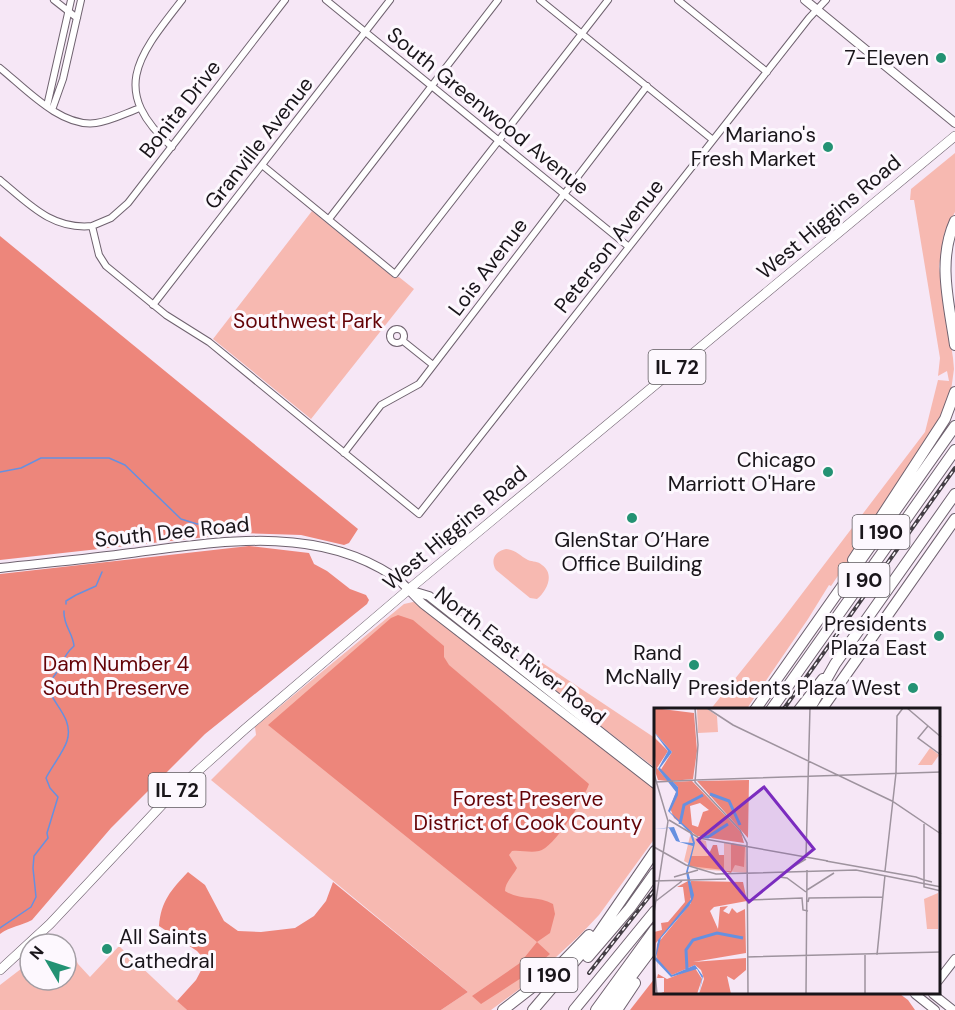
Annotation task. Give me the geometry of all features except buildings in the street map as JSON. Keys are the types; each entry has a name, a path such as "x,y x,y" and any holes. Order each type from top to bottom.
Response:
{"highway":[{"path":"955,221 948,239 944,260 955,345"},
{"path":"806,638 841,579 939,429 950,410 955,392"},
{"name":"I 190","path":"756,708 955,426"},
{"name":"I 90","path":"772,708 955,450"},
{"name":"I 90","path":"801,708 835,664 955,494"},
{"path":"822,708 955,519"},
{"path":"810,708 835,664"},
{"name":"I 190","path":"503,1010 536,986 573,952 626,891 654,852"},
{"path":"542,1010 622,916 654,874"},
{"path":"533,1010 586,950 626,891"},
{"path":"574,1010 654,912"},
{"name":"I 190","path":"597,1010 654,930"},
{"path":"606,1010 654,946"},
{"path":"617,1010 654,955"}],"main road":[{"path":"805,0 955,123"},
{"name":"West Higgins Road","path":"0,970 42,931 181,786 245,729 408,590 955,136"},
{"name":"South Dee Road","path":"0,568 220,541 281,541 327,548 351,556 393,576 408,590"},
{"name":"North East River Road","path":"408,590 429,596 654,774"},
{"name":"North East River Road","path":"408,590 431,611 654,783"},
{"path":"940,980 955,959"},
{"path":"928,996 935,1010"},
{"path":"928,996 953,1010"}],"street":[{"path":"54,0 77,18"},
{"path":"49,108 71,0"},
{"path":"49,108 63,79 81,0"},
{"path":"172,147 149,124 140,108 136,78 139,62 147,46 182,0"},
{"name":"Bonita Drive","path":"92,226 103,223 120,212 285,0"},
{"name":"South Greenwood Avenue","path":"326,0 629,247"},
{"name":"Granville Avenue","path":"153,305 390,0"},
{"path":"329,219 498,0"},
{"path":"540,0 713,140"},
{"path":"262,165 395,274 608,0"},
{"path":"678,0 767,72"},
{"name":"Peterson Avenue","path":"344,453 419,514 809,18 826,0"},
{"path":"0,68 49,108 68,119 96,123 140,108"},
{"name":"Lois Avenue","path":"344,453 381,405 419,384 647,86"},
{"path":"0,180 36,210 53,220 73,227 92,226 102,261 153,305 209,342 344,453"},
{"path":"403,340 433,365"}],"green space":[{"path":"955,153 955,212 944,234 939,267 954,369 946,409 878,517 831,586 829,585 747,708 712,708 782,620 925,432 938,380 949,381 947,371 938,376 940,358 914,200 910,200 911,189"},
{"name":"Southwest Park","path":"312,211 394,278 399,277 414,289 311,419 213,339"},
{"path":"0,236 358,529 349,543 344,545 301,535 242,533 0,560"},
{"name":"Dam Number 4 South Preserve","path":"249,546 309,553 314,564 350,589 366,595 369,600 367,604 205,734 111,828 32,920 0,934 0,574"},
{"path":"506,549 539,563 546,569 548,582 544,592 537,599 530,598 496,570 493,563 495,556"},
{"name":"Forest Preserve District of Cook County","path":"418,603 487,660 654,788 654,839 599,915 529,982 491,1010 441,1010 468,992 211,780 256,735 255,727 404,604"},
{"name":"Forest Preserve District of Cook County","path":"398,615 413,620 444,646 444,657 449,665 589,784 568,822 545,848 536,852 512,851 509,855 517,868 505,891 553,904 555,914 550,933 537,942 268,725 391,618"},
{"path":"532,656 654,737 654,767 525,667 525,663"},
{"path":"188,872 205,885 224,921 238,931 261,932 295,928 314,916 326,901 333,882 468,992 441,1010 187,1010 177,1001 196,980 206,961 197,951 159,926 168,896"},
{"path":"537,942 550,954 526,975 481,1004 472,996 520,963"},
{"path":"119,946 187,1010 0,1010 0,985 18,971 18,992 78,992 78,964 90,977"},
{"path":"654,979 654,995 901,995 915,1010 630,1010"}],"waterway":[{"path":"0,472 21,468 41,458 109,458 125,465 181,519 197,524 215,523"},
{"path":"66,604 66,601 96,586 102,572"},
{"path":"0,928 31,907 36,897 34,856 48,838 47,833 58,797 50,788 46,778 67,741 68,732 64,716 52,697 49,685 74,646 64,611"}],"railway":[{"path":"784,708 955,468"},
{"path":"589,973 654,890"}],"place":[{"name":"7-Eleven","path":"941,58"},
{"name":"Mariano's Fresh Market","path":"828,147"},
{"name":"Chicago Marriott O'Hare","path":"828,472"},
{"name":"GlenStar O’Hare Office Building","path":"632,518"},
{"name":"Presidents Plaza East","path":"939,636"},
{"name":"Rand McNally","path":"694,665"},
{"name":"Presidents Plaza West","path":"913,688"},
{"name":"All Saints Cathedral","path":"107,949"}]}
